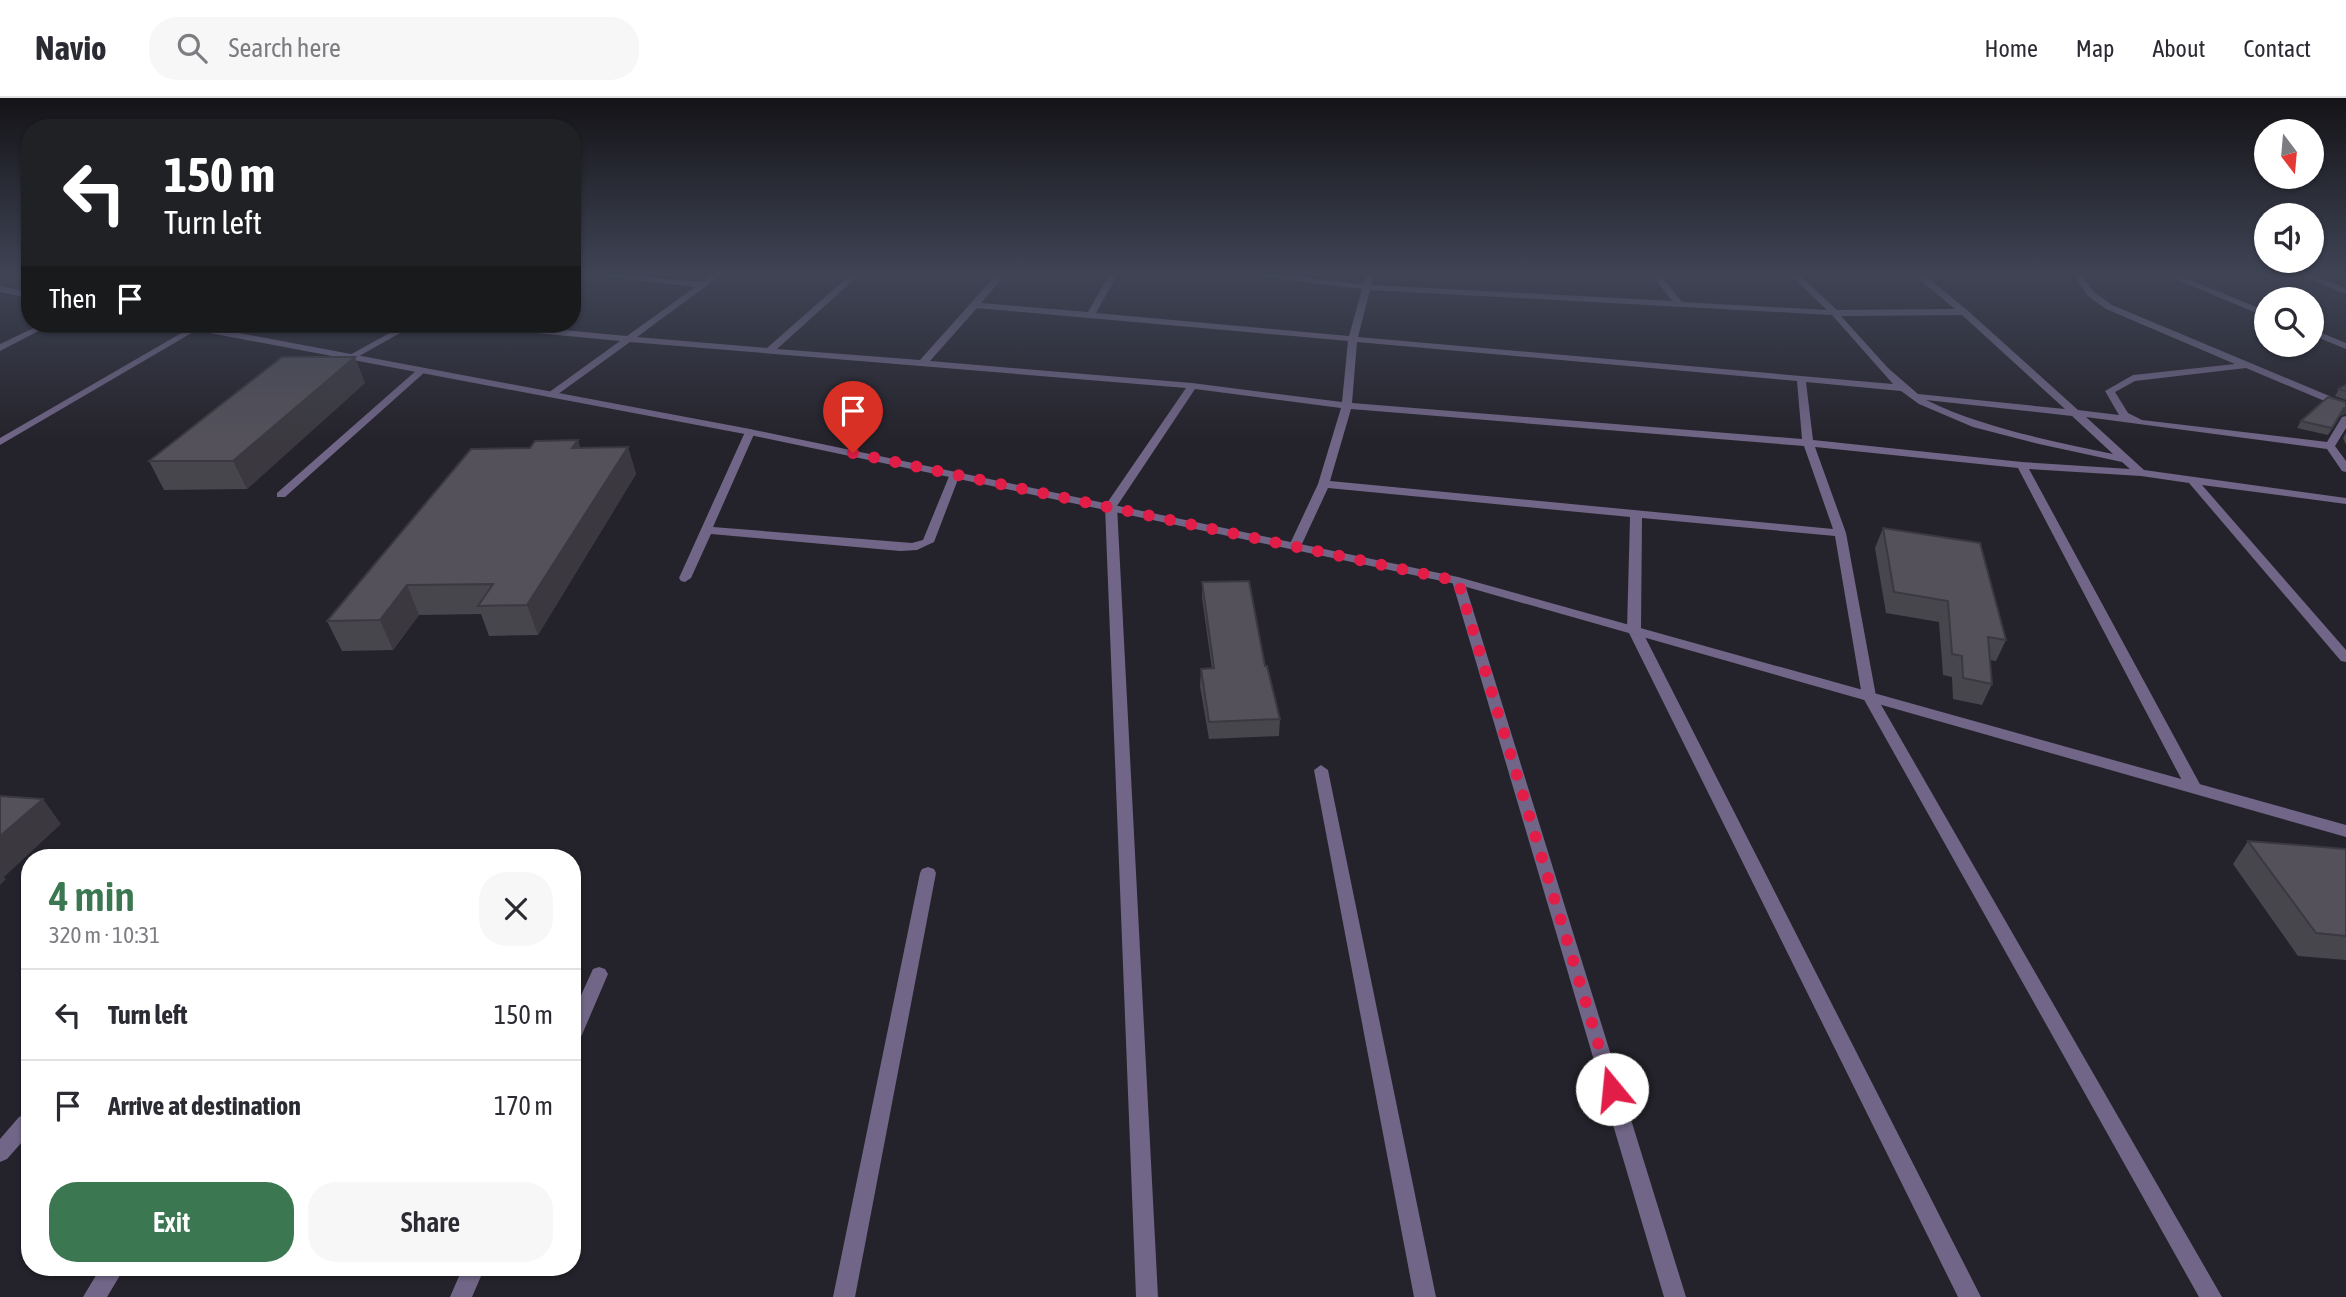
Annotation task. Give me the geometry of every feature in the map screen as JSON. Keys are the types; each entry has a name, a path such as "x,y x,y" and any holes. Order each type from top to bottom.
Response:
{"street":[{"path":"551,395 640,331"},
{"path":"769,351 792,331"},
{"path":"922,364 952,331"},
{"path":"1276,331 1903,388"},
{"path":"1295,546 1324,484 1347,406 1355,331"},
{"path":"1851,331 1903,388 1959,418 2001,431 2126,460"},
{"path":"1985,331 2141,473"},
{"path":"2166,331 2346,407"},
{"path":"0,348 30,333"},
{"path":"0,442 188,333"},
{"path":"234,333 750,432 1458,581 2346,831"},
{"path":"351,357 395,333"},
{"path":"567,333 1192,386 1347,406 2141,473 2346,502"},
{"path":"2324,337 2346,346"},
{"path":"2128,419 2120,412 2110,391 2125,380 2145,375 2249,366"},
{"path":"281,495 421,371"},
{"path":"1801,379 1808,443 1840,533 1869,696 2211,1297"},
{"path":"1147,1297 1111,506 1192,386"},
{"path":"1913,395 2128,419 2157,426 2330,446 2346,469"},
{"path":"2330,446 2346,419"},
{"path":"685,578 750,432"},
{"path":"2022,465 2194,788"},
{"path":"706,530 900,547 921,546 933,535 956,474"},
{"path":"2193,481 2346,658"},
{"path":"1324,484 1840,533"},
{"path":"1636,512 1634,629 1970,1297"},
{"path":"1458,581 1675,1297"},
{"path":"1321,771 1424,1297"},
{"path":"844,1297 928,873"},
{"path":"581,1017 600,974"},
{"path":"0,1153 21,1129"},
{"path":"94,1297 108,1276"},
{"path":"461,1297 470,1276"}],"building":[{"path":"282,357 355,357 233,461 149,461"},
{"path":"2328,397 2346,402 2346,408 2332,428 2301,421"},
{"path":"578,440 572,448 628,447 527,605 478,606 493,584 407,585 380,620 327,621 471,449 530,448 535,441"},
{"path":"1883,528 1980,543 2006,640 1988,637 1992,684 1963,678 1962,656 1952,654 1948,601 1894,592"},
{"path":"1249,581 1265,666 1280,719 1209,722 1201,669 1214,668 1202,582"},
{"path":"0,796 43,799 0,836"},
{"path":"2248,841 2346,849 2346,936 2316,933"}],"route":[{"path":"853,453 1458,581 1612,1089"}]}
